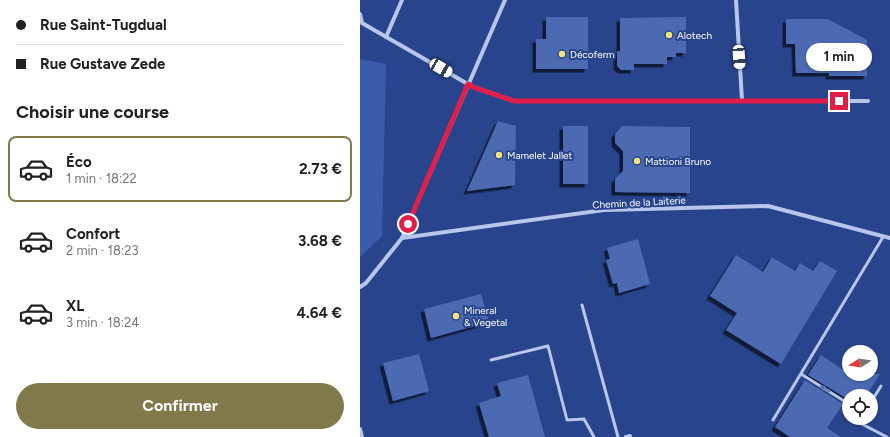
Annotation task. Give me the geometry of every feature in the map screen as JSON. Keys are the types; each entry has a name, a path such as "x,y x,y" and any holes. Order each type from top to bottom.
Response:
{"street":[{"path":"386,36 402,0"},
{"path":"360,287 366,283 402,238 505,0"},
{"path":"736,0 742,100"},
{"path":"360,14 362,23 473,87 514,101 868,101"},
{"name":"Chemin de la Laiterie","path":"402,238 604,210 768,206 890,238"},
{"path":"360,429 362,437"}],"lane":[{"path":"773,420 883,236"},
{"path":"582,305 618,437"},
{"path":"490,360 548,346 567,420 584,419 594,437"},
{"path":"801,374 842,400"},
{"path":"878,391 881,386"},
{"path":"864,425 887,437"}],"shaded area":[{"path":"360,59 386,64 382,236 360,257"}],"building":[{"name":"Décoferm","path":"546,17 588,17 588,69 536,69 536,39 546,39"},
{"path":"686,17 686,53 676,53 676,57 667,57 667,64 634,64 634,70 621,70 617,66 617,51 620,51 620,18"},
{"path":"786,19 828,19 867,40 867,76 829,76 829,73 796,73 795,44 786,44"},
{"name":"Mamelet Jallet","path":"498,121 516,126 515,185 467,191"},
{"path":"563,126 588,126 588,184 563,184"},
{"path":"622,126 690,127 690,193 615,192 615,179 623,171 623,151 615,143 615,134"},
{"path":"638,239 650,284 619,293 617,283 613,284 606,260 610,259 607,248"},
{"path":"736,255 763,272 772,257 795,271 800,263 813,271 820,261 837,271 781,364 726,330 737,313 710,296"},
{"name":"Mineral & Vegetal","path":"481,294 489,322 431,338 424,309"},
{"path":"419,354 429,391 393,401 383,363"},
{"path":"821,355 842,369 842,381 876,381 870,389 842,389 842,396 808,375"},
{"path":"528,375 545,437 489,437 479,403 501,396 497,383"},
{"path":"805,380 842,403 827,428 841,437 790,437 775,427"}],"place":[{"name":"Alotech","path":"669,35"},
{"name":"Décoferm","path":"562,54"},
{"name":"Mamelet Jallet","path":"499,155"},
{"name":"Mattioni Bruno","path":"637,161"},
{"name":"Mineral & Vegetal","path":"456,316"}],"route":[{"path":"408,224 468,84 514,101 839,101"}]}
